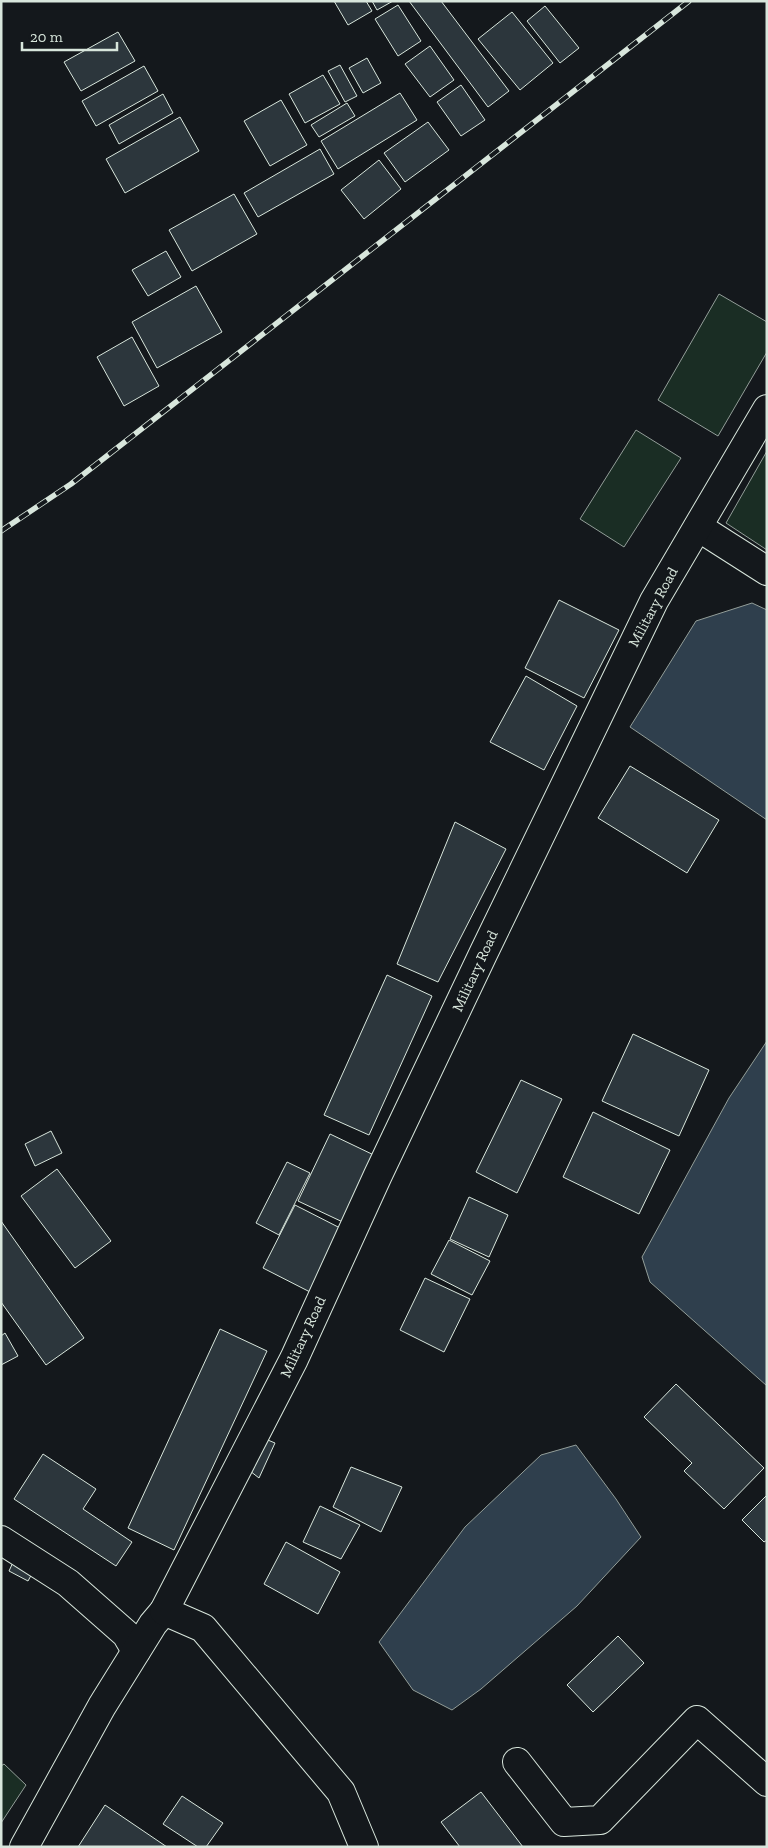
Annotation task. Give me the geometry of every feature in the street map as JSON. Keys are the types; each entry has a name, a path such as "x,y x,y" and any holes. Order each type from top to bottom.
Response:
{"street":[{"name":"Military Road","path":"24,1847 102,1706 136,1651 164,1611 201,1541 294,1359 395,1139 654,601 767,409"},
{"path":"698,527 767,571"},
{"path":"1,1540 68,1583 126,1634 136,1651"},
{"path":"164,1611 202,1628 209,1635 341,1792 364,1847"},
{"path":"517,1762 564,1822 600,1820 697,1720 767,1782"}],"green space":[{"path":"719,294 767,322 767,352 718,436 658,400"},
{"path":"636,430 681,458 624,547 580,519"},
{"path":"767,451 767,550 726,523"},
{"path":"4,1764 26,1785 1,1823 1,1766"}],"water":[{"path":"752,603 767,610 767,820 630,727 696,621"},
{"path":"767,1041 767,1386 650,1282 642,1257 729,1098"},
{"path":"576,1445 616,1499 641,1537 577,1606 481,1689 452,1710 413,1690 379,1642 465,1527 541,1455"}],"building":[{"path":"334,1 366,1 372,11 348,25"},
{"path":"372,1 393,1 377,10"},
{"path":"409,1 441,1 509,91 488,107"},
{"path":"398,5 421,41 398,56 375,19"},
{"path":"545,6 579,48 560,63 527,21"},
{"path":"512,12 553,63 520,90 478,39"},
{"path":"118,32 135,61 81,91 64,62"},
{"path":"430,46 454,80 430,97 405,64"},
{"path":"367,58 381,83 363,93 349,68"},
{"path":"340,65 357,96 345,102 328,71"},
{"path":"144,66 158,91 96,126 82,101"},
{"path":"323,75 340,104 305,123 289,94"},
{"path":"461,85 485,120 461,136 437,102"},
{"path":"400,93 417,120 338,169 321,141"},
{"path":"163,94 173,113 119,144 109,125"},
{"path":"281,100 307,145 270,166 244,121"},
{"path":"347,103 355,116 319,137 311,125"},
{"path":"180,117 199,151 125,193 106,159"},
{"path":"428,122 449,150 405,182 384,153"},
{"path":"320,149 334,174 258,217 244,193"},
{"path":"379,160 401,189 364,219 341,190"},
{"path":"234,194 257,234 192,271 169,230"},
{"path":"166,251 181,277 148,296 132,270"},
{"path":"196,286 222,332 157,368 132,322"},
{"path":"132,337 159,386 124,406 97,357"},
{"path":"559,600 619,630 584,698 525,668"},
{"path":"526,676 577,706 544,770 490,742"},
{"path":"630,766 719,820 687,873 598,818"},
{"path":"455,822 506,849 438,982 397,964"},
{"path":"387,975 432,996 369,1135 324,1115"},
{"path":"633,1034 709,1070 679,1136 602,1101"},
{"path":"521,1080 562,1099 517,1193 476,1172"},
{"path":"593,1112 670,1150 639,1214 563,1177"},
{"path":"51,1131 62,1153 35,1166 25,1144"},
{"path":"330,1134 378,1157 347,1224 298,1201"},
{"path":"287,1162 310,1173 279,1235 256,1223"},
{"path":"57,1169 111,1241 75,1268 21,1196"},
{"path":"469,1197 508,1215 489,1257 450,1239"},
{"path":"295,1205 344,1230 312,1293 263,1268"},
{"path":"1,1221 84,1338 46,1365 1,1302"},
{"path":"449,1240 490,1261 472,1295 431,1274"},
{"path":"425,1278 470,1299 444,1352 400,1330"},
{"path":"220,1329 267,1351 174,1550 128,1528"},
{"path":"5,1333 18,1356 1,1365 1,1336"},
{"path":"676,1384 764,1468 724,1509 684,1471 692,1463 644,1417"},
{"path":"263,1438 275,1443 259,1478 250,1471"},
{"path":"43,1454 96,1489 83,1509 132,1542 116,1566 14,1499"},
{"path":"351,1467 402,1487 381,1532 333,1507"},
{"path":"767,1495 767,1540 764,1542 742,1520"},
{"path":"320,1506 360,1525 341,1559 303,1542"},
{"path":"286,1542 340,1572 318,1614 264,1584"},
{"path":"15,1558 34,1570 28,1581 9,1571"},
{"path":"618,1636 644,1663 593,1712 567,1685"},
{"path":"481,1792 523,1847 460,1847 441,1822"},
{"path":"182,1796 223,1823 206,1847 198,1847 163,1824"},
{"path":"105,1805 167,1847 78,1847"}],"railway":[{"path":"1,531 71,484 689,1"}]}
